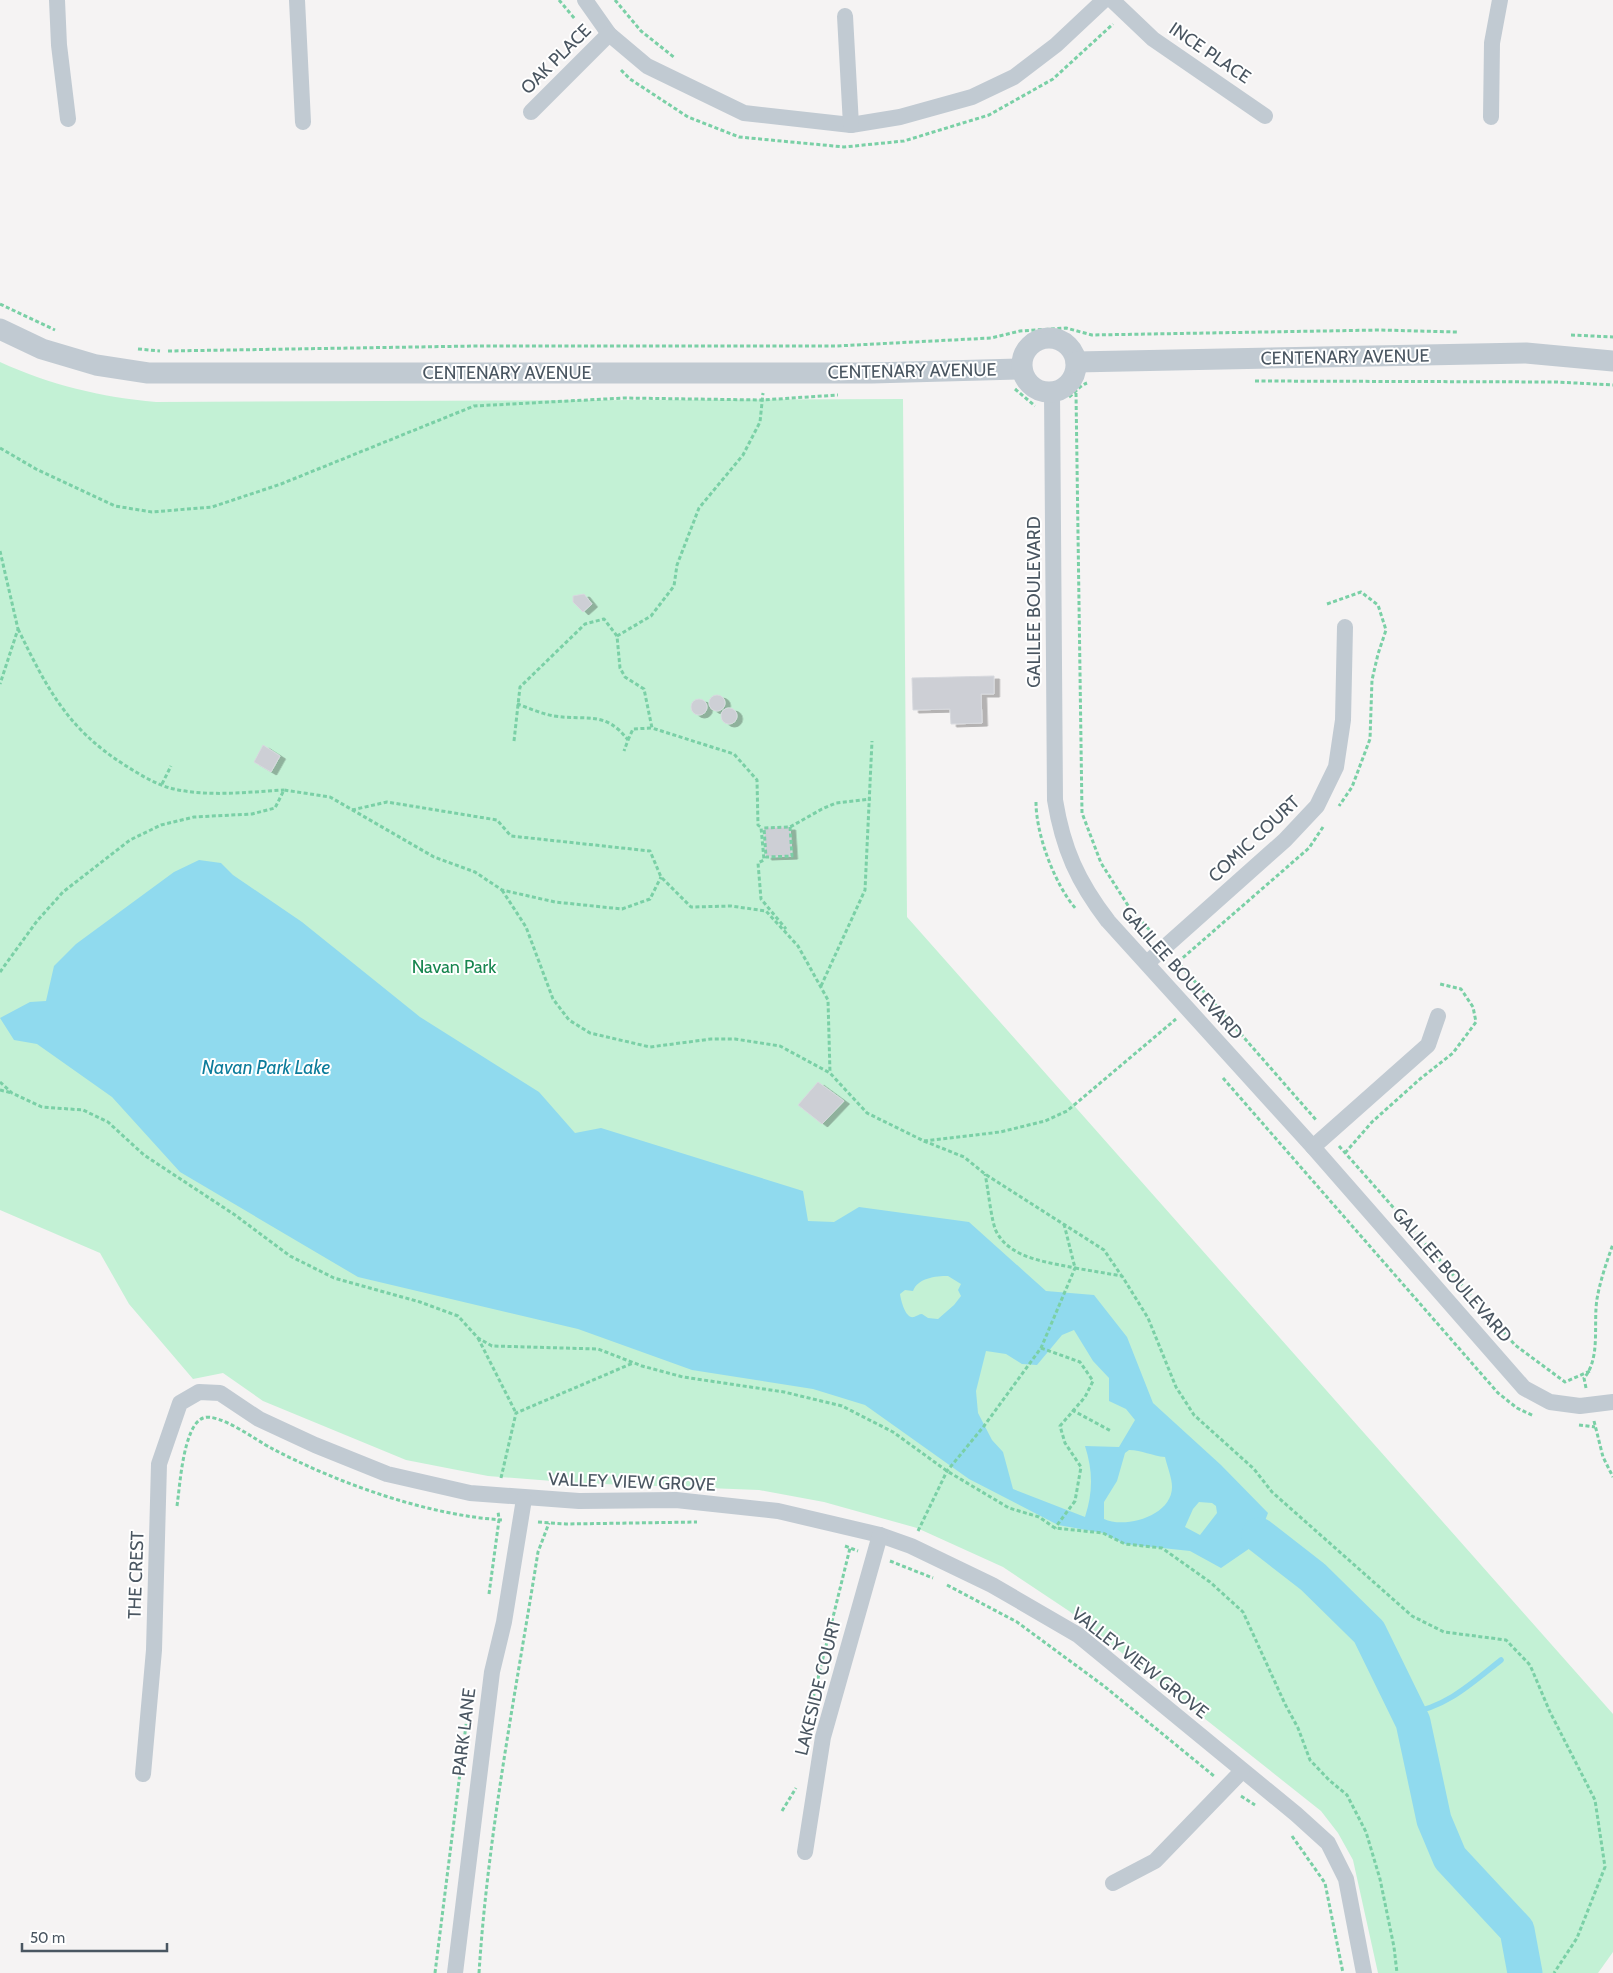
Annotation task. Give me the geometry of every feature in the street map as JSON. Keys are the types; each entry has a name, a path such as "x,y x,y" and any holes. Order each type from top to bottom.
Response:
{"street":[{"path":"57,0 59,45 68,119"},
{"path":"297,0 303,122"},
{"path":"585,0 609,34 647,66 744,113 851,125 900,117 972,97 1014,77 1056,45 1104,0"},
{"name":"INCE PLACE","path":"1112,0 1153,39 1265,116"},
{"path":"1491,117 1492,43 1500,0"},
{"path":"845,16 851,125"},
{"name":"OAK PLACE","path":"531,112 609,34"},
{"name":"CENTENARY AVENUE","path":"0,329 42,348 96,365 148,373 872,373 1017,377"},
{"path":"1055,338 1070,346 1076,362 1073,378 1053,399 1036,388 1025,377 1017,377 1025,352 1038,340 1055,338"},
{"name":"CENTENARY AVENUE","path":"1076,362 1526,353 1613,361"},
{"name":"GALILEE BOULEVARD","path":"1053,399 1055,800 1060,831 1070,860 1086,892 1108,922 1313,1147 1524,1388 1550,1402 1580,1406 1613,1402"},
{"name":"COMIC COURT","path":"1147,963 1285,840 1317,806 1336,767 1343,720 1345,627"},
{"path":"1313,1147 1428,1045 1438,1016"},
{"name":"VALLEY VIEW GROVE","path":"199,1392 220,1393 258,1419 315,1445 387,1474 470,1493 497,1496 580,1502 685,1501 778,1511 880,1535 912,1546 992,1585 1078,1635 1296,1814 1328,1843 1346,1879 1364,1973"},
{"name":"THE CREST","path":"143,1774 154,1650 159,1464 180,1403 199,1392"},
{"name":"PARK LANE","path":"456,1973 492,1672 504,1622 524,1498"},
{"name":"LAKESIDE COURT","path":"805,1852 823,1737 880,1535"},
{"path":"1113,1883 1155,1861 1242,1771"}],"path":[{"path":"0,304 64,333"},
{"path":"133,349 159,351 476,346 836,346 991,338 1020,331 1066,328 1092,335 1380,330 1459,332"},
{"path":"1567,335 1613,337"},
{"path":"1017,377 1037,407 1053,399 1076,393"},
{"path":"1094,380 1080,385 1076,393 1082,813 1101,863 1129,907 1515,1345 1565,1382 1590,1371"},
{"path":"1247,381 1557,382 1613,385"},
{"path":"0,448 36,469 115,506 152,512 212,507 281,484 474,406 624,398 762,400 847,394"},
{"path":"617,636 651,616 674,586 677,565 696,516 724,476 743,455 760,422 762,400"},
{"path":"0,551 18,629 44,681 66,714 96,746 130,768 162,784 174,789 207,793 284,790 330,797 434,857 474,872 502,890 555,902 622,909 650,899 661,877"},
{"path":"514,741 520,687 585,624 604,619 617,636 620,668 625,677 644,689 652,728"},
{"path":"0,684 18,629"},
{"path":"517,704 554,716 593,718 617,726 628,740"},
{"path":"624,751 633,729 652,728 734,754 757,780 758,825 762,827 764,850 764,860 758,862 761,899 798,946 828,1000 830,1073"},
{"path":"820,986 865,890 871,799 872,742"},
{"path":"162,784 171,766"},
{"path":"0,972 37,921 63,892 130,840 162,825 194,817 252,814 275,808 284,790"},
{"path":"763,836 764,828 790,827 822,808 836,803 871,799"},
{"path":"1036,800 1036,810 1046,852 1067,899 1080,914"},
{"path":"352,810 387,802 497,820 512,836 650,850 661,877 691,907 731,906 766,911 798,946"},
{"path":"764,850 766,857 792,856 790,827"},
{"path":"502,890 526,927 553,999 569,1020 590,1033 650,1047 711,1039 758,1042 780,1046 830,1073 867,1113 924,1141 964,1157 985,1174 1104,1250 1148,1318 1176,1387 1194,1415 1254,1469 1272,1492 1412,1616 1444,1632 1506,1640 1530,1665 1550,1712 1595,1800 1605,1868 1578,1938 1554,1973"},
{"path":"924,1141 1000,1132 1045,1121 1067,1111 1187,1010"},
{"path":"1168,1014 1180,1028"},
{"path":"1219,1072 1498,1393 1517,1408 1539,1418"},
{"path":"0,1082 12,1093"},
{"path":"0,1090 12,1093 42,1107 83,1110 108,1122 144,1155 235,1214 290,1256 334,1278 420,1302 458,1316 478,1338 516,1414 497,1496 499,1520"},
{"path":"985,1174 996,1231 1013,1250 1037,1260 1122,1276"},
{"path":"904,1566 947,1471 984,1426 1041,1348 1075,1268 1064,1224"},
{"path":"1613,1244 1597,1299 1594,1354 1590,1371 1584,1378 1589,1405 1604,1457 1613,1477"},
{"path":"478,1338 492,1346 555,1350 598,1349 634,1363 682,1377 784,1392 842,1406 893,1432 947,1471 1009,1508 1040,1516 1055,1528 1103,1533 1125,1544 1162,1548 1210,1582 1243,1612 1298,1728 1310,1760 1347,1795 1366,1832 1380,1880 1394,1947 1397,1973"},
{"path":"1041,1348 1080,1362 1093,1381 1085,1397 1060,1426 1065,1443 1081,1467 1075,1501 1055,1528"},
{"path":"516,1414 634,1363"},
{"path":"1072,1410 1111,1431"},
{"path":"177,1508 184,1459 193,1426 204,1418 216,1417 272,1449 361,1487 404,1501 499,1520 549,1523 701,1522"},
{"path":"1576,1425 1596,1428"},
{"path":"479,1973 482,1929 504,1765 538,1552 549,1523"},
{"path":"842,1545 904,1566 938,1580 1017,1622 1104,1686 1202,1767 1257,1807"},
{"path":"806,1732 850,1548"},
{"path":"782,1811 798,1785"},
{"path":"1291,1836 1325,1883 1343,1973"}],"green space":[{"name":"Navan Park","path":"0,362 76,389 115,397 156,402 903,399 907,917 1613,1714 1613,1952 1598,1973 1378,1973 1353,1860 1338,1833 1321,1811 1069,1611 1003,1567 917,1528 824,1502 759,1490 578,1483 488,1476 406,1460 263,1401 223,1373 193,1379 129,1304 100,1253 0,1210"}],"water":[{"name":"Navan Park Lake","path":"199,860 221,863 233,875 302,922 420,1017 539,1092 575,1133 601,1128 803,1191 808,1221 834,1222 859,1207 969,1222 1046,1291 1094,1295 1127,1337 1153,1403 1221,1465 1268,1513 1256,1544 1221,1568 1190,1551 1125,1544 1103,1533 1058,1525 969,1479 865,1405 813,1389 692,1370 578,1329 358,1277 180,1172 112,1097 37,1044 14,1040 0,1018 30,1002 46,1001 54,966 76,944 174,872","holes":["948,1276 961,1284 958,1290 961,1296 938,1319 928,1318 922,1314 911,1317 904,1309 900,1294 905,1290 913,1291 919,1283 933,1277","1074,1330 1093,1361 1109,1378 1109,1401 1126,1409 1135,1420 1119,1447 1085,1446 1090,1464 1091,1482 1090,1499 1085,1517 1013,1489 1003,1452 992,1440 978,1413 976,1391 986,1351 1006,1354 1022,1364 1037,1365 1062,1335","1129,1450 1134,1450 1165,1457 1172,1487 1170,1497 1156,1513 1135,1521 1113,1522 1104,1519 1104,1502 1117,1481 1125,1453","1199,1502 1212,1503 1216,1506 1217,1513 1200,1535 1185,1527 1193,1509"]}],"building":[{"path":"584,594 592,604 583,612 573,602 573,596"},
{"path":"994,676 994,694 981,694 982,723 951,724 950,709 913,710 912,678"},
{"path":"717,695 723,697 725,703 723,709 717,711 711,709 709,703 711,697"},
{"path":"696,699 702,699 707,704 705,713 696,715 691,710 691,704"},
{"path":"729,708 735,710 737,716 735,722 729,724 723,722 721,716 723,710"},
{"path":"263,745 280,756 271,772 254,762"},
{"path":"790,827 792,856 766,857 764,828"},
{"path":"818,1082 844,1101 822,1124 798,1105"}],"waterway":[{"path":"1259,1535 1313,1577 1369,1632 1413,1722 1434,1820 1450,1858 1517,1930 1525,1973"},
{"path":"1409,1713 1423,1710 1447,1700 1501,1660"}]}
